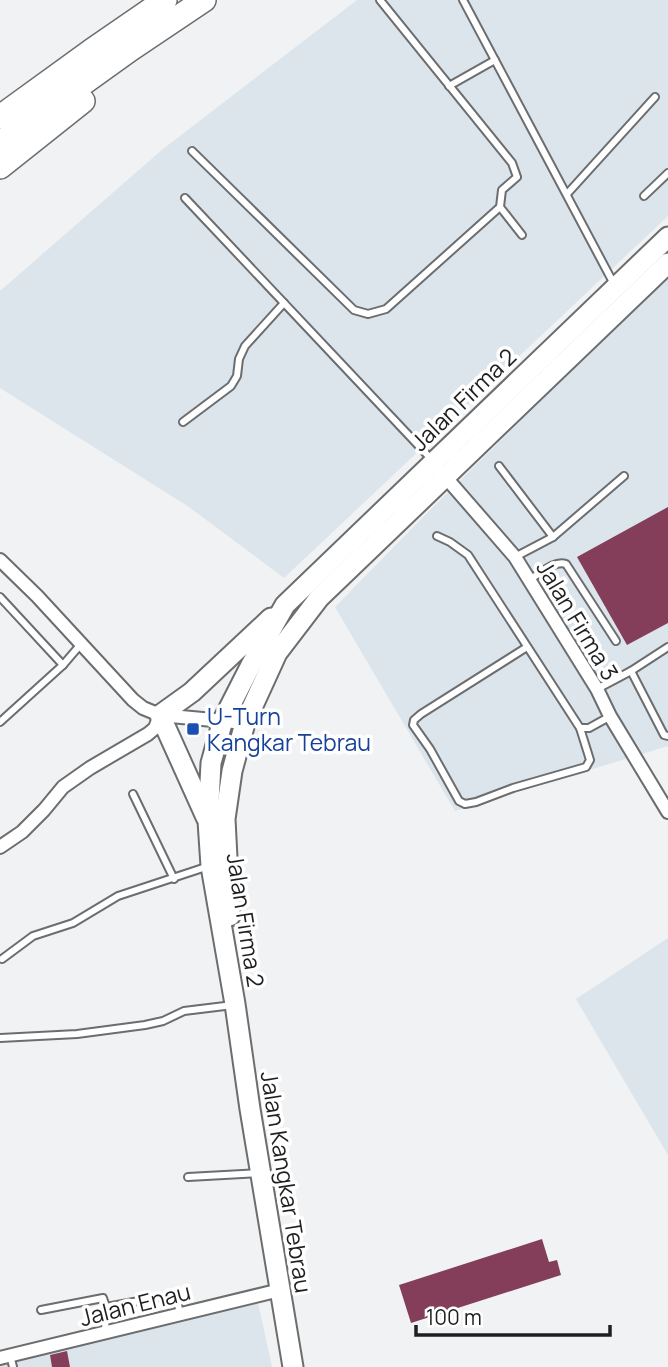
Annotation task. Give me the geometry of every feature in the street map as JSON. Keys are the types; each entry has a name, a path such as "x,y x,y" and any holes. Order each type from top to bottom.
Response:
{"highway":[{"path":"0,117 165,0"},
{"path":"0,143 204,0"},
{"path":"0,167 123,69 131,49"}],"main road":[{"name":"Jalan Firma 2","path":"220,863 232,771 245,723 277,653 319,598 440,469 668,237"},
{"name":"Jalan Firma 2","path":"235,1004 220,863 208,821 211,763 223,720 285,605 668,263"},
{"path":"208,821 160,715 192,692 285,605"},
{"name":"Jalan Kangkar Tebrau","path":"235,1004 293,1367"}],"street":[{"name":"Jalan Firma 3","path":"440,469 515,557 597,689 610,716 668,812"},
{"path":"0,560 143,708 160,715 245,723"},
{"path":"0,847 22,832 63,786 148,734 155,728 160,715"},
{"name":"Jalan Enau","path":"8,1360 280,1290"}],"lane":[{"path":"192,151 354,310 368,314 386,309 500,207 502,190 517,177 512,163 380,0"},
{"path":"463,0 616,287"},
{"path":"449,86 495,60"},
{"path":"567,194 655,97"},
{"path":"644,196 668,173"},
{"path":"185,198 440,469"},
{"path":"500,207 522,235"},
{"path":"183,422 231,386 237,376 239,359 245,346 284,303"},
{"path":"499,466 553,537"},
{"path":"515,557 553,537 624,476"},
{"path":"437,536 468,555 580,728 590,760 586,767 465,804 458,801 413,724 414,720 527,647"},
{"path":"529,580 556,564 566,564 616,641"},
{"path":"0,597 62,665"},
{"path":"0,722 81,644"},
{"path":"597,689 668,647"},
{"path":"631,671 664,735 668,736"},
{"path":"580,728 589,728 610,716"},
{"path":"133,793 174,879"},
{"path":"2,959 33,936 74,923 118,897 220,863"},
{"path":"0,1038 77,1034 145,1025 163,1021 184,1011 235,1004"},
{"path":"188,1177 260,1173"},
{"path":"106,1307 172,1297 177,1301 180,1314"},
{"path":"41,1310 103,1298 106,1307 105,1333"}],"shaded area":[{"path":"357,0 668,0 668,216 284,578 189,507 0,388 0,291 163,149"},
{"path":"668,276 668,746 455,811 335,607"},
{"path":"668,938 668,1155 576,999"},
{"path":"258,1303 272,1367 0,1367 0,1362"}],"building":[{"path":"668,507 668,623 627,645 577,557"},
{"path":"542,1239 549,1262 557,1260 561,1275 411,1323 399,1285"},
{"path":"67,1351 70,1367 52,1367 50,1355"}],"place":[{"name":"U-Turn Kangkar Tebrau","path":"193,729"}]}
